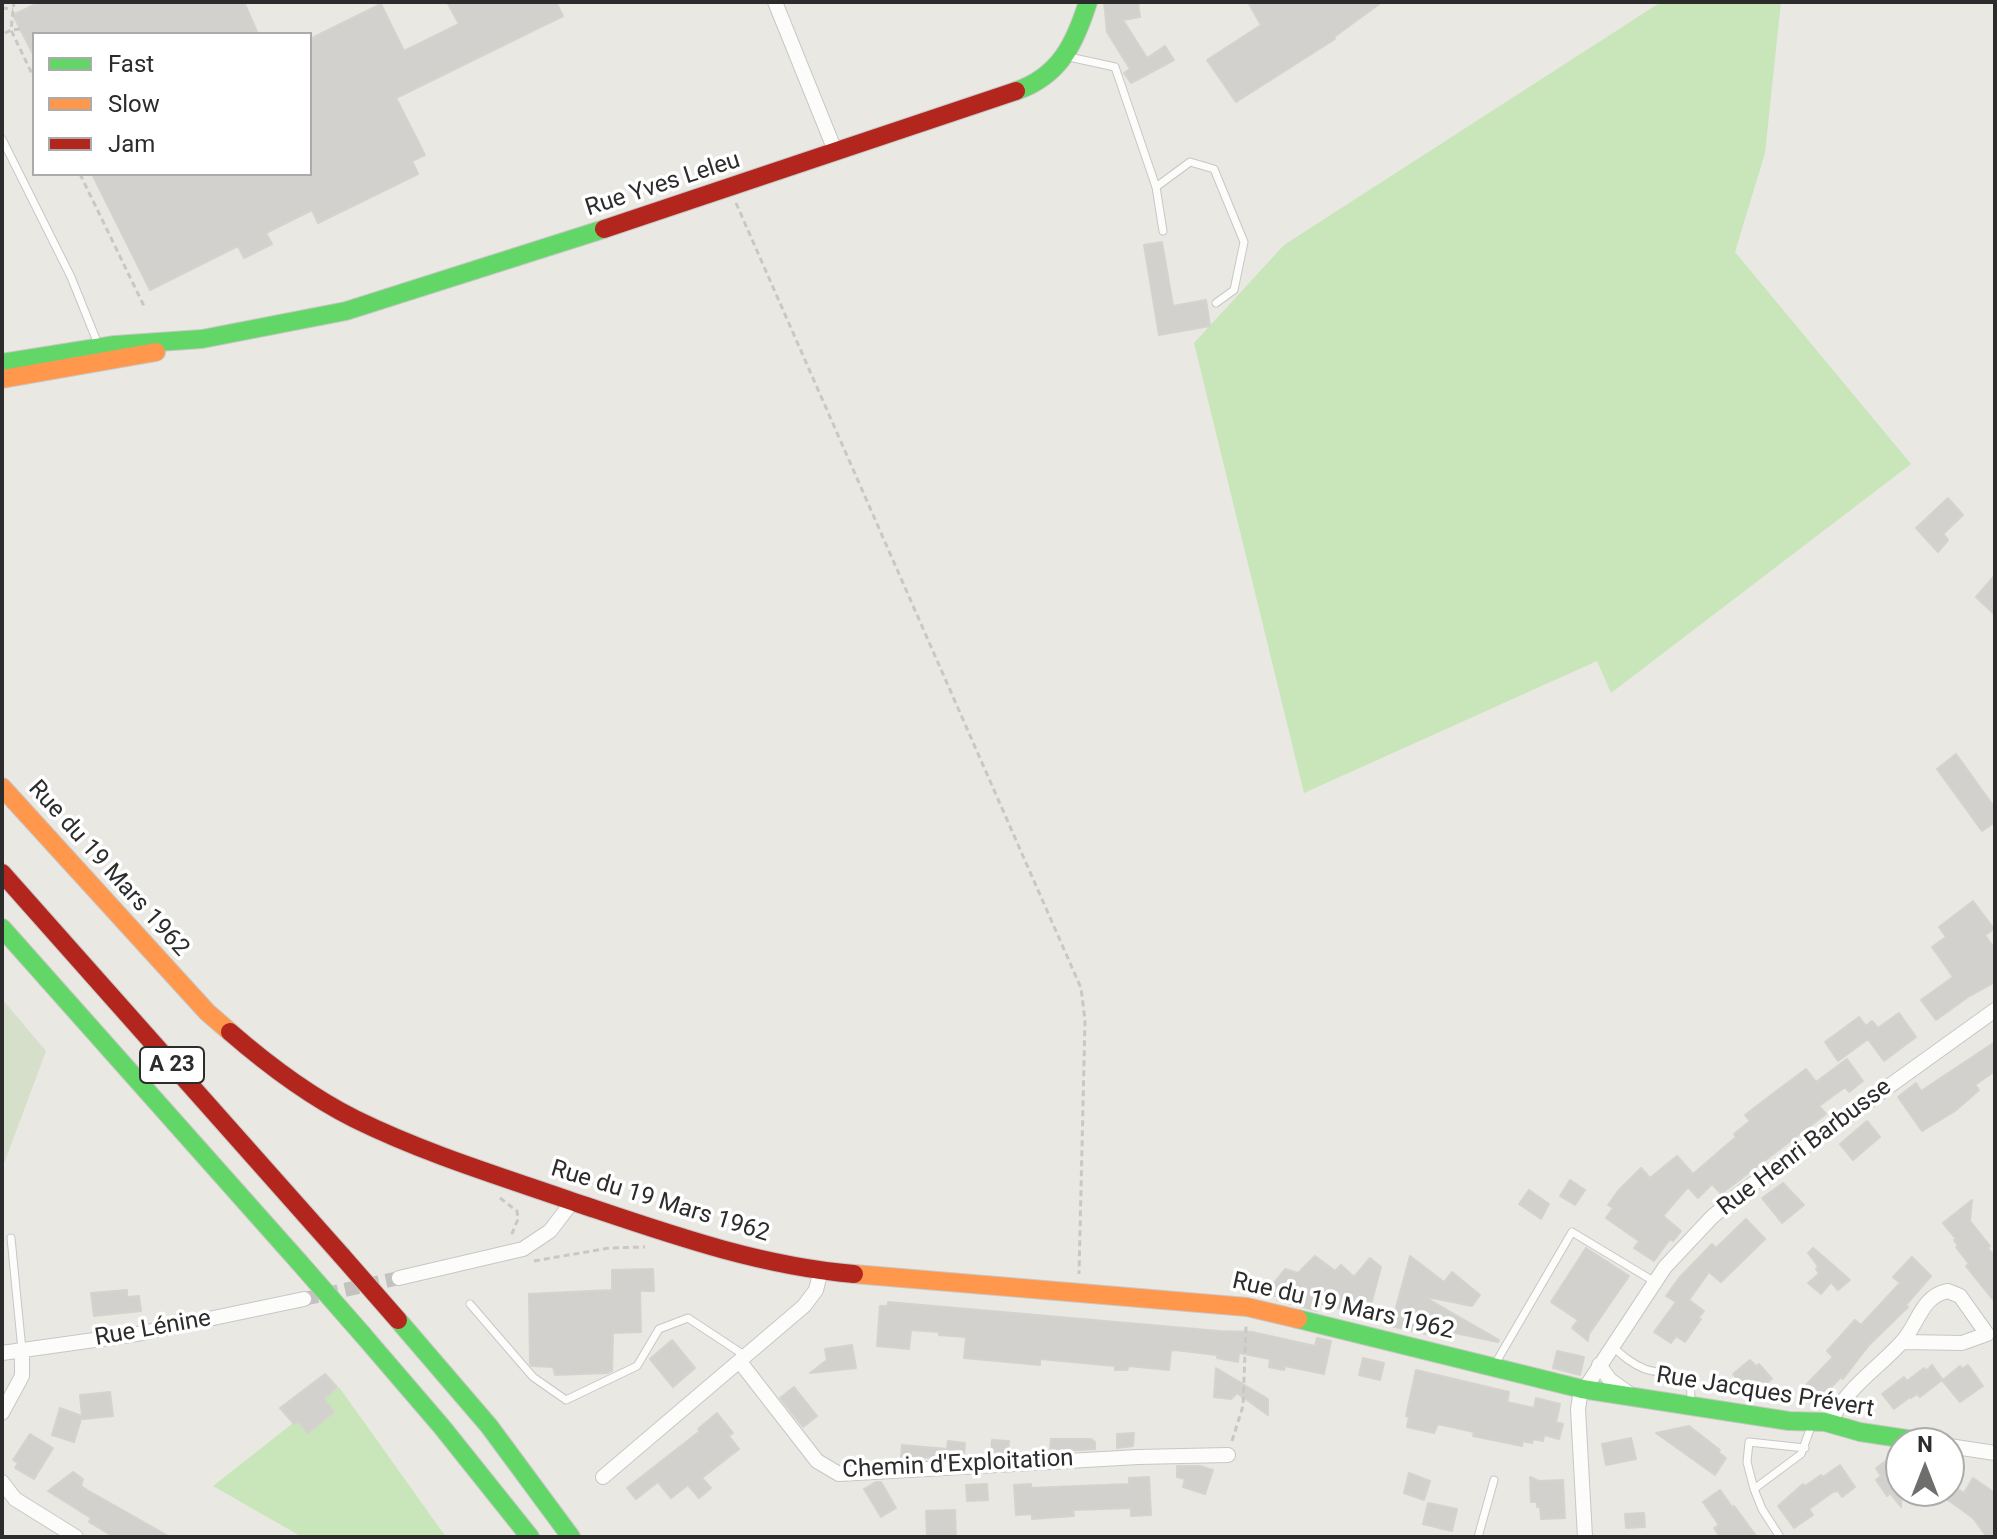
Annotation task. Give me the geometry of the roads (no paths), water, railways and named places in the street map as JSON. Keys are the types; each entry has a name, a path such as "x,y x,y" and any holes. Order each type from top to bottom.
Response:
{"main road":[{"name":"Rue Yves Leleu","path":"2,363 100,355 346,311 729,189 1031,86 1055,71 1067,57 1077,38 1088,2"},
{"name":"Rue Yves Leleu","path":"2,379 100,355"},
{"name":"Rue du 19 Mars 1962","path":"2,787 207,1012 273,1067 335,1108 432,1153 727,1252 821,1270 1247,1307 1582,1389"},
{"name":"A 23","path":"2,873 398,1320 489,1426 570,1533"},
{"name":"A 23","path":"2,928 363,1335 450,1436 530,1537"},
{"name":"Rue Jacques Prévert","path":"1582,1389 1789,1421 1822,1422 1885,1436"}],"street":[{"path":"775,2 836,153"},
{"name":"Rue Henri Barbusse","path":"1582,1389 1675,1255 1739,1194 1995,1010"},
{"path":"399,1278 523,1249 550,1231 573,1201"},
{"path":"603,1477 812,1298 821,1270"},
{"path":"1822,1422 1904,1342 1921,1310 1935,1295 1948,1291 1960,1296 1987,1334 1962,1343 1904,1342"},
{"name":"Rue Lénine","path":"2,1353 146,1332 304,1299"},
{"path":"2,1413 22,1376 22,1350"},
{"name":"Chemin d'Exploitation","path":"743,1359 817,1461 839,1474 1228,1455"},
{"name":"Rue Jacques Prévert","path":"1599,1365 1614,1385 1638,1398"},
{"path":"1582,1389 1578,1409 1585,1537"},
{"path":"1965,1448 1995,1453"},
{"path":"4,1490 76,1537"}],"lane":[{"path":"1067,57 1115,67 1156,187 1163,231"},
{"path":"2,139 71,277 95,333 100,355"},
{"path":"1156,187 1190,162 1214,169 1244,242 1234,290 1216,303"},
{"path":"1493,1366 1572,1232 1655,1282"},
{"path":"11,1238 22,1350"},
{"path":"470,1304 533,1377 566,1400 637,1366 659,1329 688,1318 743,1359"},
{"path":"1611,1345 1641,1367 1687,1379 1692,1389 1690,1406"},
{"path":"1754,1489 1796,1458 1822,1422"},
{"path":"1780,1537 1762,1509 1754,1489 1747,1462 1749,1442 1805,1448"},
{"path":"1478,1537 1494,1480"}],"tunnel":[{"path":"304,1299 399,1278"}]}
